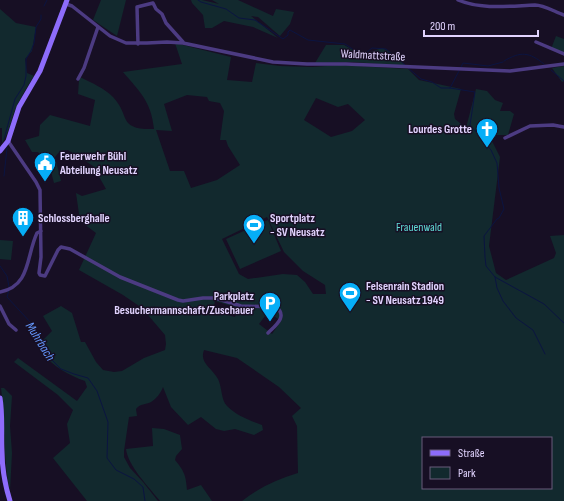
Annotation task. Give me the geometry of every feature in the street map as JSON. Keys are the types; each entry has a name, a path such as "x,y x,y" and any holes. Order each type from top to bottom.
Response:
{"main road":[{"path":"0,151 8,141 20,107 40,71 66,2"},
{"path":"0,398 3,419 2,459 5,482 10,501"}],"street":[{"path":"458,0 504,7 535,5 564,15"},
{"name":"Waldmattstraße","path":"66,2 98,28 122,42 138,44 167,42 183,43 264,60 286,63 510,71 564,64"},
{"path":"138,44 137,7 153,4 162,14 166,24 183,43"},
{"path":"78,79 84,68 98,28"},
{"path":"536,42 564,54"},
{"path":"505,138 530,126 564,126"},
{"path":"8,141 40,190 41,257 38,273 42,276 45,276 61,247 70,249 120,277 178,300 183,301 215,298 241,306 276,307 282,314 281,318 268,333"},
{"path":"0,292 12,289 22,279 31,245 37,233 41,231"},
{"path":"0,306 9,324 16,330"}],"green space":[{"path":"101,0 126,0 117,36 93,20"},
{"path":"191,0 202,0 219,4 212,0 238,0 273,16 276,9 294,12 290,24 280,36 258,17 251,16 278,38 253,27 224,21 212,28 205,28 203,15"},
{"path":"0,9 16,23 36,27 32,51 25,59 27,73 34,76 15,110 2,143 2,128 0,128"},
{"path":"556,36 564,39 564,53 551,49"},
{"name":"Frauenwald","path":"175,43 231,57 227,80 252,82 256,63 280,66 312,67 341,65 408,69 419,80 461,89 454,114 455,119 466,128 476,89 487,91 495,100 503,103 500,111 510,111 514,114 508,135 489,135 500,157 489,246 496,273 506,280 554,258 556,253 550,236 564,235 564,501 242,501 268,484 298,473 297,426 292,416 301,408 279,387 237,358 204,350 203,358 218,379 227,406 239,415 262,425 263,430 254,435 235,429 224,431 216,429 201,417 188,425 171,407 163,387 160,394 153,401 143,404 136,409 137,416 129,417 124,451 124,457 130,468 158,501 87,501 53,458 70,443 67,424 73,410 58,395 14,362 18,358 77,401 87,387 85,381 62,370 42,354 44,349 41,342 52,331 43,316 61,306 72,313 81,342 85,342 96,362 103,370 114,372 122,371 144,358 165,350 165,335 142,308 123,295 79,270 96,233 80,221 76,193 82,196 106,189 93,166 68,150 60,151 55,157 61,181 54,183 50,168 38,152 32,152 25,140 39,136 40,125 50,115 90,126 95,100 78,94 80,77 102,88 113,97 122,110 126,120 130,124 142,129 154,129 153,119 144,98 123,72 182,64","holes":["187,95 207,97 209,101 220,103 224,111 220,140 226,140 240,165 217,180 191,188 184,171 170,171 156,130 172,131 164,104","316,98 338,107 348,104 365,120 352,131 331,137 304,120","267,217 284,252 303,271 325,285 326,294 313,294 305,282 297,275 283,274 248,279 239,274 222,239","215,301 238,308 235,317 213,311","268,312 281,321 272,334 259,324"]},
{"path":"326,45 344,45 362,55 382,48 392,53 406,66 353,62 315,63"},
{"path":"564,66 564,81 562,82 552,68"},
{"name":"Sportplatz - SV Neusatz","path":"268,220 281,251 240,269 226,239"},
{"path":"0,240 13,241 11,260 0,259"},
{"path":"1,388 4,388 12,396 10,426 12,453 10,491 6,465"},
{"path":"152,428 164,429 180,435 182,449 176,456 175,460 181,467 184,474 187,490 201,485 212,501 160,501 145,483 131,462 126,449 153,446"}],"waterway":[{"name":"Muhrbach","path":"44,6 47,0"},
{"path":"198,0 226,9 239,18 255,20 283,39 288,35 290,30 308,40 345,44 354,50 366,53 372,48 386,49 405,65"},
{"name":"Muhrbach","path":"4,139 15,99 24,85 26,76 26,59 34,43 36,27 41,19 41,15"},
{"path":"504,61 520,54 525,54 534,57 544,64"},
{"path":"461,67 463,63 488,66 503,62"},
{"path":"408,68 421,79 432,82 441,88 450,88 459,71"},
{"path":"551,70 564,81"},
{"path":"450,88 475,92 470,125 491,150 497,163 499,188 504,209 499,218 484,236 486,266 495,277 544,304 564,323"},
{"name":"Muhrbach","path":"4,176 7,148"},
{"name":"Muhrbach","path":"0,266 7,276 9,287"},
{"path":"495,277 497,288 503,301 516,318 533,330 545,354"},
{"name":"Muhrbach","path":"9,290 7,297 32,324 50,358 61,369 88,378 97,391 108,422 107,458 116,470 134,479 143,487 145,501"}],"place":[{"name":"Lourdes Grotte","path":"487,148"},
{"name":"Feuerwehr Bühl Abteilung Neusatz","path":"45,182"},
{"name":"Schlossberghalle","path":"23,238"},
{"name":"Sportplatz - SV Neusatz","path":"254,244"},
{"name":"Felsenrain Stadion - SV Neusatz 1949","path":"350,312"},
{"name":"Parkplatz Besuchermannschaft/Zuschauer","path":"270,322"}]}
